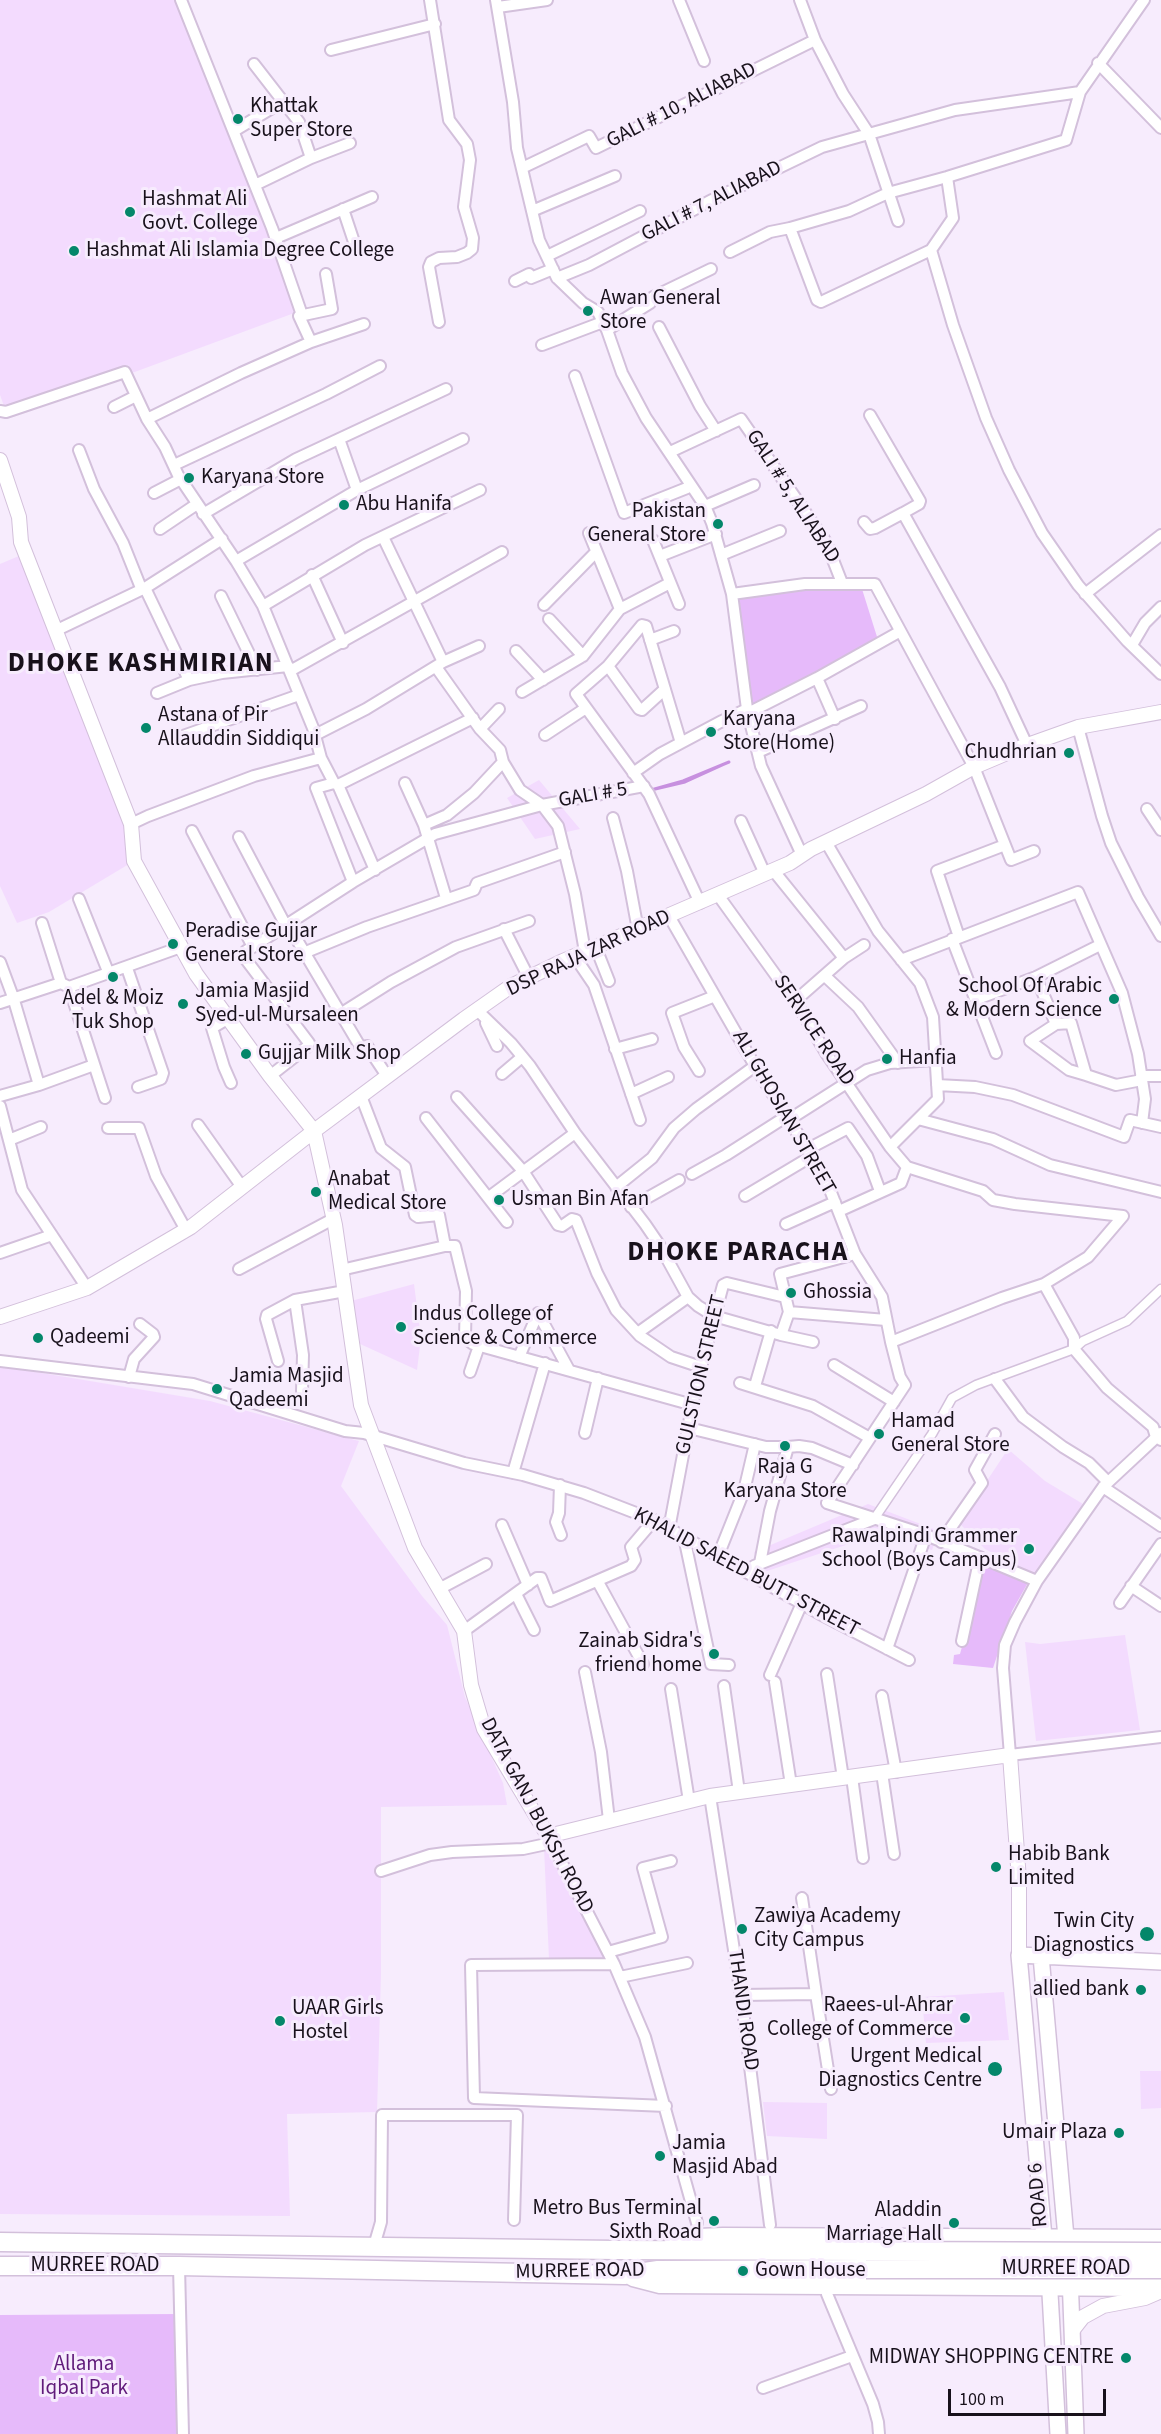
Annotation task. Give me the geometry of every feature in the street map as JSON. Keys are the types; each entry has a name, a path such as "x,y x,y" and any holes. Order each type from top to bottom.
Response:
{"main road":[{"path":"1019,1955 1161,1962"},
{"name":"ROAD 6","path":"1019,1955 1043,2237 1051,2286 1058,2434"},
{"name":"ROAD 6","path":"1041,1956 1071,2287 1076,2434"},
{"path":"616,2250 652,2240 723,2237 1043,2237 1159,2243"},
{"name":"MURREE ROAD","path":"0,2241 616,2250 866,2251 1159,2243"},
{"path":"1159,2243 1142,2247 1138,2265 1141,2276 1160,2288"},
{"name":"MURREE ROAD","path":"0,2266 179,2266 624,2275 658,2270 1161,2269"},
{"path":"624,2275 660,2284 1160,2288"}],"street":[{"path":"181,0 276,238 302,315 299,316 311,342"},
{"path":"430,0 449,120 467,144 470,160 465,207 473,238 472,249 467,253 439,258 431,262 429,267 440,322"},
{"path":"547,0 497,4 522,168 539,240 555,273 583,303 598,312 622,373 657,438 670,453 705,506 717,534 732,594 747,710 758,752 769,785 802,855"},
{"path":"679,0 704,60"},
{"path":"800,0 815,40 843,94 869,134 898,221"},
{"path":"730,252 770,232 849,210 888,193 1066,140 1080,92 1144,0"},
{"path":"331,50 435,24"},
{"name":"GALI # 10, ALIABAD","path":"522,168 589,136 596,148 815,40"},
{"path":"1098,63 1161,128"},
{"path":"254,64 298,122 311,158"},
{"name":"GALI # 7, ALIABAD","path":"515,281 528,274 531,278 589,265 805,154 955,110 1080,92"},
{"path":"234,132 282,102"},
{"path":"255,185 350,142"},
{"path":"532,210 615,176"},
{"path":"790,228 817,300 821,302 931,250 953,218 947,177"},
{"path":"276,238 372,197"},
{"path":"343,209 356,248"},
{"path":"547,256 640,211"},
{"path":"931,250 960,347 1000,449 1042,533 1085,594 1161,674"},
{"path":"542,345 605,326 650,303 653,297 711,270"},
{"path":"302,315 332,309 326,274"},
{"path":"147,419 311,342 364,324"},
{"path":"659,327 700,406 716,431"},
{"path":"174,465 326,394 380,366"},
{"path":"0,411 6,412 125,372 147,419 181,478 236,561 262,606 289,668 315,735 321,758 336,784 375,870"},
{"path":"575,376 624,513 687,488 690,484"},
{"path":"160,529 339,439 446,389"},
{"path":"114,407 136,396"},
{"path":"864,522 870,529 874,528 920,504 870,415"},
{"name":"GALI # 5, ALIABAD","path":"670,453 741,419 826,542 837,565 842,583"},
{"path":"339,439 357,490"},
{"path":"236,561 357,490 463,439"},
{"path":"79,450 94,489 123,543 189,680"},
{"path":"0,460 19,517 21,542 131,824 134,861 196,974 270,1076 314,1131"},
{"path":"154,493 181,478"},
{"path":"705,506 754,485"},
{"path":"262,606 312,575 383,537 480,490"},
{"path":"903,513 1000,687 1027,745"},
{"path":"722,555 780,531"},
{"path":"589,533 620,609"},
{"path":"660,556 717,534"},
{"path":"1085,594 1161,535"},
{"path":"383,537 415,602 439,664 480,729 500,750 503,762 520,790 542,805 558,826 594,985 640,1120"},
{"path":"57,630 143,588 222,539"},
{"path":"653,540 679,604"},
{"path":"157,693 189,680 222,673 289,668 343,643 502,552"},
{"path":"544,605 596,552"},
{"path":"312,575 343,643"},
{"path":"522,692 583,656 620,609 670,583"},
{"path":"732,594 805,584 875,584 899,632 974,766 1011,860 1034,851"},
{"path":"221,596 257,670"},
{"path":"1132,645 1145,623 1161,607"},
{"path":"549,619 583,656"},
{"path":"681,743 646,626 642,625 608,666 576,694 650,794 700,903"},
{"path":"650,640 674,631"},
{"path":"633,773 681,743 817,678 899,632"},
{"path":"315,735 366,708 439,664 479,646"},
{"path":"516,651 543,680"},
{"path":"608,666 639,709 642,710 665,689"},
{"path":"817,678 835,719"},
{"path":"180,737 299,694"},
{"path":"758,752 861,706"},
{"path":"545,735 586,708"},
{"path":"480,729 499,709"},
{"name":"DSP RAJA ZAR ROAD","path":"1,1312 87,1288 186,1230 314,1131 479,1012 511,986 769,872 926,794 974,766 1078,727 1161,712"},
{"path":"353,882 316,788 336,784 473,718"},
{"path":"1078,727 1111,843 1161,936"},
{"path":"131,824 254,776 321,758"},
{"path":"424,825 447,815 474,793 503,762"},
{"path":"405,783 424,825 446,898"},
{"name":"GALI # 5","path":"253,947 353,882 437,833 542,805 644,786"},
{"path":"1147,809 1161,830"},
{"path":"613,818 627,871 638,930"},
{"path":"741,821 769,872 844,958"},
{"path":"192,831 253,947 243,954 244,957 309,1043 270,1076"},
{"path":"239,837 286,924 306,952 361,1048 367,1046 387,1077"},
{"path":"826,842 878,931 920,984 933,1017 938,1100 890,1147"},
{"path":"996,1053 956,938 937,871 1005,845"},
{"path":"306,952 367,927 474,890 477,883 565,852"},
{"path":"901,960 1078,892 1122,993 1142,1078 1145,1099 1142,1123"},
{"name":"SERVICE ROAD","path":"718,895 795,1001 826,1053 890,1147 907,1167"},
{"path":"79,899 109,974"},
{"name":"ALI GHOSIAN STREET","path":"669,916 754,1066 825,1178 855,1254 882,1298 900,1377 905,1385 827,1503 874,1519"},
{"path":"342,1013 391,982 456,947 529,921"},
{"path":"42,923 105,1098"},
{"path":"504,929 529,978"},
{"path":"795,1001 844,958 864,945"},
{"path":"977,999 1036,977 1100,945"},
{"path":"0,1003 13,997 109,974 181,947"},
{"path":"585,952 609,981"},
{"path":"0,962 13,997 39,1085"},
{"path":"127,968 163,1073 161,1078 138,1087"},
{"path":"825,976 858,1007 898,1063"},
{"path":"1036,977 1056,1024"},
{"path":"699,1071 684,1047 672,1013 715,996"},
{"path":"479,1012 497,1046"},
{"path":"479,1012 522,1057 575,1133 660,1246 688,1297 714,1316 813,1342"},
{"path":"229,1017 212,1028 231,1083"},
{"path":"1086,1075 1071,1023 1056,1024 1030,1041 1069,1070 1116,1085 1161,1076"},
{"path":"615,1049 652,1039"},
{"path":"502,1074 522,1057"},
{"path":"692,1174 867,1070 898,1063 934,1060"},
{"path":"0,1096 94,1065"},
{"path":"616,1187 652,1158 674,1128 696,1108 754,1066"},
{"path":"631,1094 668,1077"},
{"path":"937,1085 975,1087 1013,1095 1124,1137 1130,1120 1161,1127"},
{"path":"361,1096 381,1148 405,1167 415,1215 418,1217 439,1215 445,1246"},
{"path":"456,1097 523,1171 558,1225 562,1226 572,1219 576,1220 597,1273 616,1310 639,1332 640,1336 670,1358 701,1367"},
{"path":"0,1106 6,1145 22,1190 87,1288"},
{"path":"426,1118 507,1222"},
{"path":"918,1119 993,1139 1050,1165 1161,1192"},
{"path":"198,1125 242,1187"},
{"path":"6,1145 40,1127"},
{"path":"108,1128 139,1128 156,1176 186,1230"},
{"path":"745,1197 848,1128 867,1156 880,1191"},
{"name":"DATA GANJ BUKSH ROAD","path":"314,1131 333,1219 361,1405 415,1548 464,1631 471,1685 484,1729 549,1839 614,1964 645,2037 697,2223"},
{"path":"489,1197 575,1133"},
{"path":"786,1224 901,1183 907,1167 983,1191 993,1200 1123,1216 1088,1257 1044,1284 891,1342"},
{"path":"631,1207 679,1180"},
{"path":"239,1269 333,1219"},
{"path":"0,1253 52,1235"},
{"path":"341,1270 445,1246 455,1246 466,1291 465,1338 479,1346 693,1405"},
{"path":"755,1386 776,1333 789,1312 780,1276 782,1273 855,1254"},
{"name":"GULSTION STREET","path":"669,1529 701,1367 724,1283 785,1297"},
{"path":"1019,1955 1020,1880 1004,1668 1005,1646 1037,1581 1105,1484 1159,1437 1153,1428 1107,1388 1074,1349 1074,1338 1044,1284"},
{"path":"743,1570 874,1519 932,1434 952,1398 976,1385 1074,1349 1083,1341 1128,1321 1161,1289"},
{"path":"278,1361 267,1316 296,1300 345,1291"},
{"path":"639,1332 688,1297"},
{"path":"296,1300 303,1355 302,1391"},
{"path":"789,1312 886,1320"},
{"path":"519,1357 538,1313 569,1370"},
{"path":"129,1377 134,1359 154,1335 140,1324"},
{"path":"470,1372 479,1346"},
{"name":"KHALID SAEED BUTT STREET","path":"0,1361 193,1384 345,1431 372,1436 464,1463 560,1485 654,1520 909,1660"},
{"path":"513,1473 546,1363"},
{"path":"834,1365 894,1402"},
{"path":"585,1433 598,1378"},
{"path":"995,1379 1023,1417 1089,1463 1105,1484 1161,1526"},
{"path":"740,1383 813,1406 870,1438"},
{"path":"689,1428 755,1444 812,1448 853,1465"},
{"path":"941,1542 982,1483 975,1470 995,1434"},
{"path":"718,1556 744,1491 755,1444"},
{"path":"760,1563 770,1511 788,1447"},
{"path":"560,1485 559,1513 556,1522 561,1534"},
{"path":"874,1519 926,1535 1037,1581"},
{"path":"464,1631 537,1578 541,1578 550,1601 598,1582 634,1564 631,1547 654,1520"},
{"path":"502,1525 528,1585"},
{"path":"887,1649 926,1535"},
{"path":"684,1537 711,1664 729,1665"},
{"path":"1120,1602 1161,1544"},
{"path":"962,1641 980,1557"},
{"path":"439,1589 486,1564"},
{"path":"598,1582 643,1664"},
{"path":"1131,1586 1161,1606"},
{"path":"516,1594 534,1630"},
{"path":"791,1785 772,1678 802,1603"},
{"path":"585,1672 601,1752 609,1821"},
{"path":"827,1674 864,1858"},
{"path":"724,1686 739,1792"},
{"path":"671,1689 689,1801"},
{"path":"882,1696 894,1854"},
{"path":"381,1871 419,1858 452,1852 523,1849 609,1821 710,1796 1161,1737"},
{"name":"THANDI ROAD","path":"710,1796 741,1995 770,2225"},
{"path":"608,1952 662,1937 643,1868 671,1861"},
{"path":"802,1898 831,2089"},
{"path":"620,1977 687,1963"},
{"path":"614,1964 471,1965 474,2098 666,2106"},
{"path":"741,1995 816,1994"},
{"path":"374,2247 381,2222 382,2115 517,2115 514,2220"},
{"path":"179,2266 183,2434"},
{"path":"1072,2331 1083,2317 1103,2306 1145,2298 1160,2288"},
{"path":"827,2294 873,2404 879,2434"},
{"path":"763,2388 852,2356"}],"shaded area":[{"name":"Hashmat Ali Govt. College","path":"0,0 174,0 222,111 297,312 132,373 128,365 4,406 0,395"},
{"path":"26,553 131,824 134,861 49,912 17,923 0,886 0,564"},
{"path":"539,780 580,829 535,839 507,798"},
{"path":"414,1284 421,1338 417,1370 358,1343 351,1301"},
{"path":"0,1366 210,1401 359,1441 341,1486 422,1596 447,1625 465,1697 503,1783 507,1805 381,1807 381,1974 377,2112 287,2114 290,2216 0,2214"},
{"path":"1008,1449 1045,1481 1083,1504 1036,1576 985,1549 959,1523"},
{"path":"868,1504 939,1531 932,1550 879,1534 761,1573 754,1552"},
{"path":"1125,1635 1140,1730 1036,1741 1025,1642 1040,1644"},
{"path":"544,1848 549,1849 569,1884 607,1959 549,1959"},
{"name":"Raees-ul-Ahrar College of Commerce","path":"1004,1992 1009,2040 926,2043 922,1997"},
{"path":"1140,2071 1161,2071 1161,2108 1141,2109"},
{"path":"763,2102 827,2103 827,2139 767,2136"}],"green space":[{"path":"825,585 862,589 878,640 750,708 735,597"},
{"path":"981,1564 1029,1581 1012,1611 993,1668 953,1664 954,1655 960,1654"},
{"name":"Allama Iqbal Park","path":"181,2314 182,2434 0,2434 0,2315"}],"waterway":[{"path":"729,762 685,782 651,790 683,781 729,762"}],"place":[{"name":"Khattak Super Store","path":"238,119"},
{"name":"Hashmat Ali Govt. College","path":"130,212"},
{"name":"Hashmat Ali Islamia Degree College","path":"74,251"},
{"name":"Awan General Store","path":"588,311"},
{"name":"Karyana Store","path":"189,478"},
{"name":"Abu Hanifa","path":"344,505"},
{"name":"Pakistan General Store","path":"718,524"},
{"name":"Astana of Pir Allauddin Siddiqui","path":"146,728"},
{"name":"Karyana Store(Home)","path":"711,732"},
{"name":"Chudhrian","path":"1069,753"},
{"name":"Peradise Gujjar General Store","path":"173,944"},
{"name":"Adel & Moiz Tuk Shop","path":"113,977"},
{"name":"School Of Arabic & Modern Science","path":"1114,999"},
{"name":"Jamia Masjid Syed-ul-Mursaleen","path":"183,1004"},
{"name":"Gujjar Milk Shop","path":"246,1054"},
{"name":"Hanfia","path":"887,1059"},
{"name":"Anabat Medical Store","path":"316,1192"},
{"name":"Usman Bin Afan","path":"499,1200"},
{"name":"Ghossia","path":"791,1293"},
{"name":"Indus College of Science & Commerce","path":"401,1327"},
{"name":"Qadeemi","path":"38,1338"},
{"name":"Jamia Masjid Qadeemi","path":"217,1389"},
{"name":"Hamad General Store","path":"879,1434"},
{"name":"Raja G Karyana Store","path":"785,1446"},
{"name":"Rawalpindi Grammer School (Boys Campus)","path":"1029,1549"},
{"name":"Zainab Sidra's friend home","path":"714,1654"},
{"name":"Habib Bank Limited","path":"996,1867"},
{"name":"Zawiya Academy City Campus","path":"742,1929"},
{"name":"Twin City Diagnostics","path":"1147,1934"},
{"name":"allied bank","path":"1141,1990"},
{"name":"Raees-ul-Ahrar College of Commerce","path":"965,2018"},
{"name":"UAAR Girls Hostel","path":"280,2021"},
{"name":"Urgent Medical Diagnostics Centre","path":"995,2069"},
{"name":"Umair Plaza","path":"1119,2133"},
{"name":"Jamia Masjid Abad","path":"660,2156"},
{"name":"Metro Bus Terminal Sixth Road","path":"714,2221"},
{"name":"Aladdin Marriage Hall","path":"954,2223"},
{"name":"Gown House","path":"743,2271"},
{"name":"MIDWAY SHOPPING CENTRE","path":"1126,2358"}],"district":[{"name":"DHOKE KASHMIRIAN","path":"141,665"},
{"name":"DHOKE PARACHA","path":"738,1254"}]}
